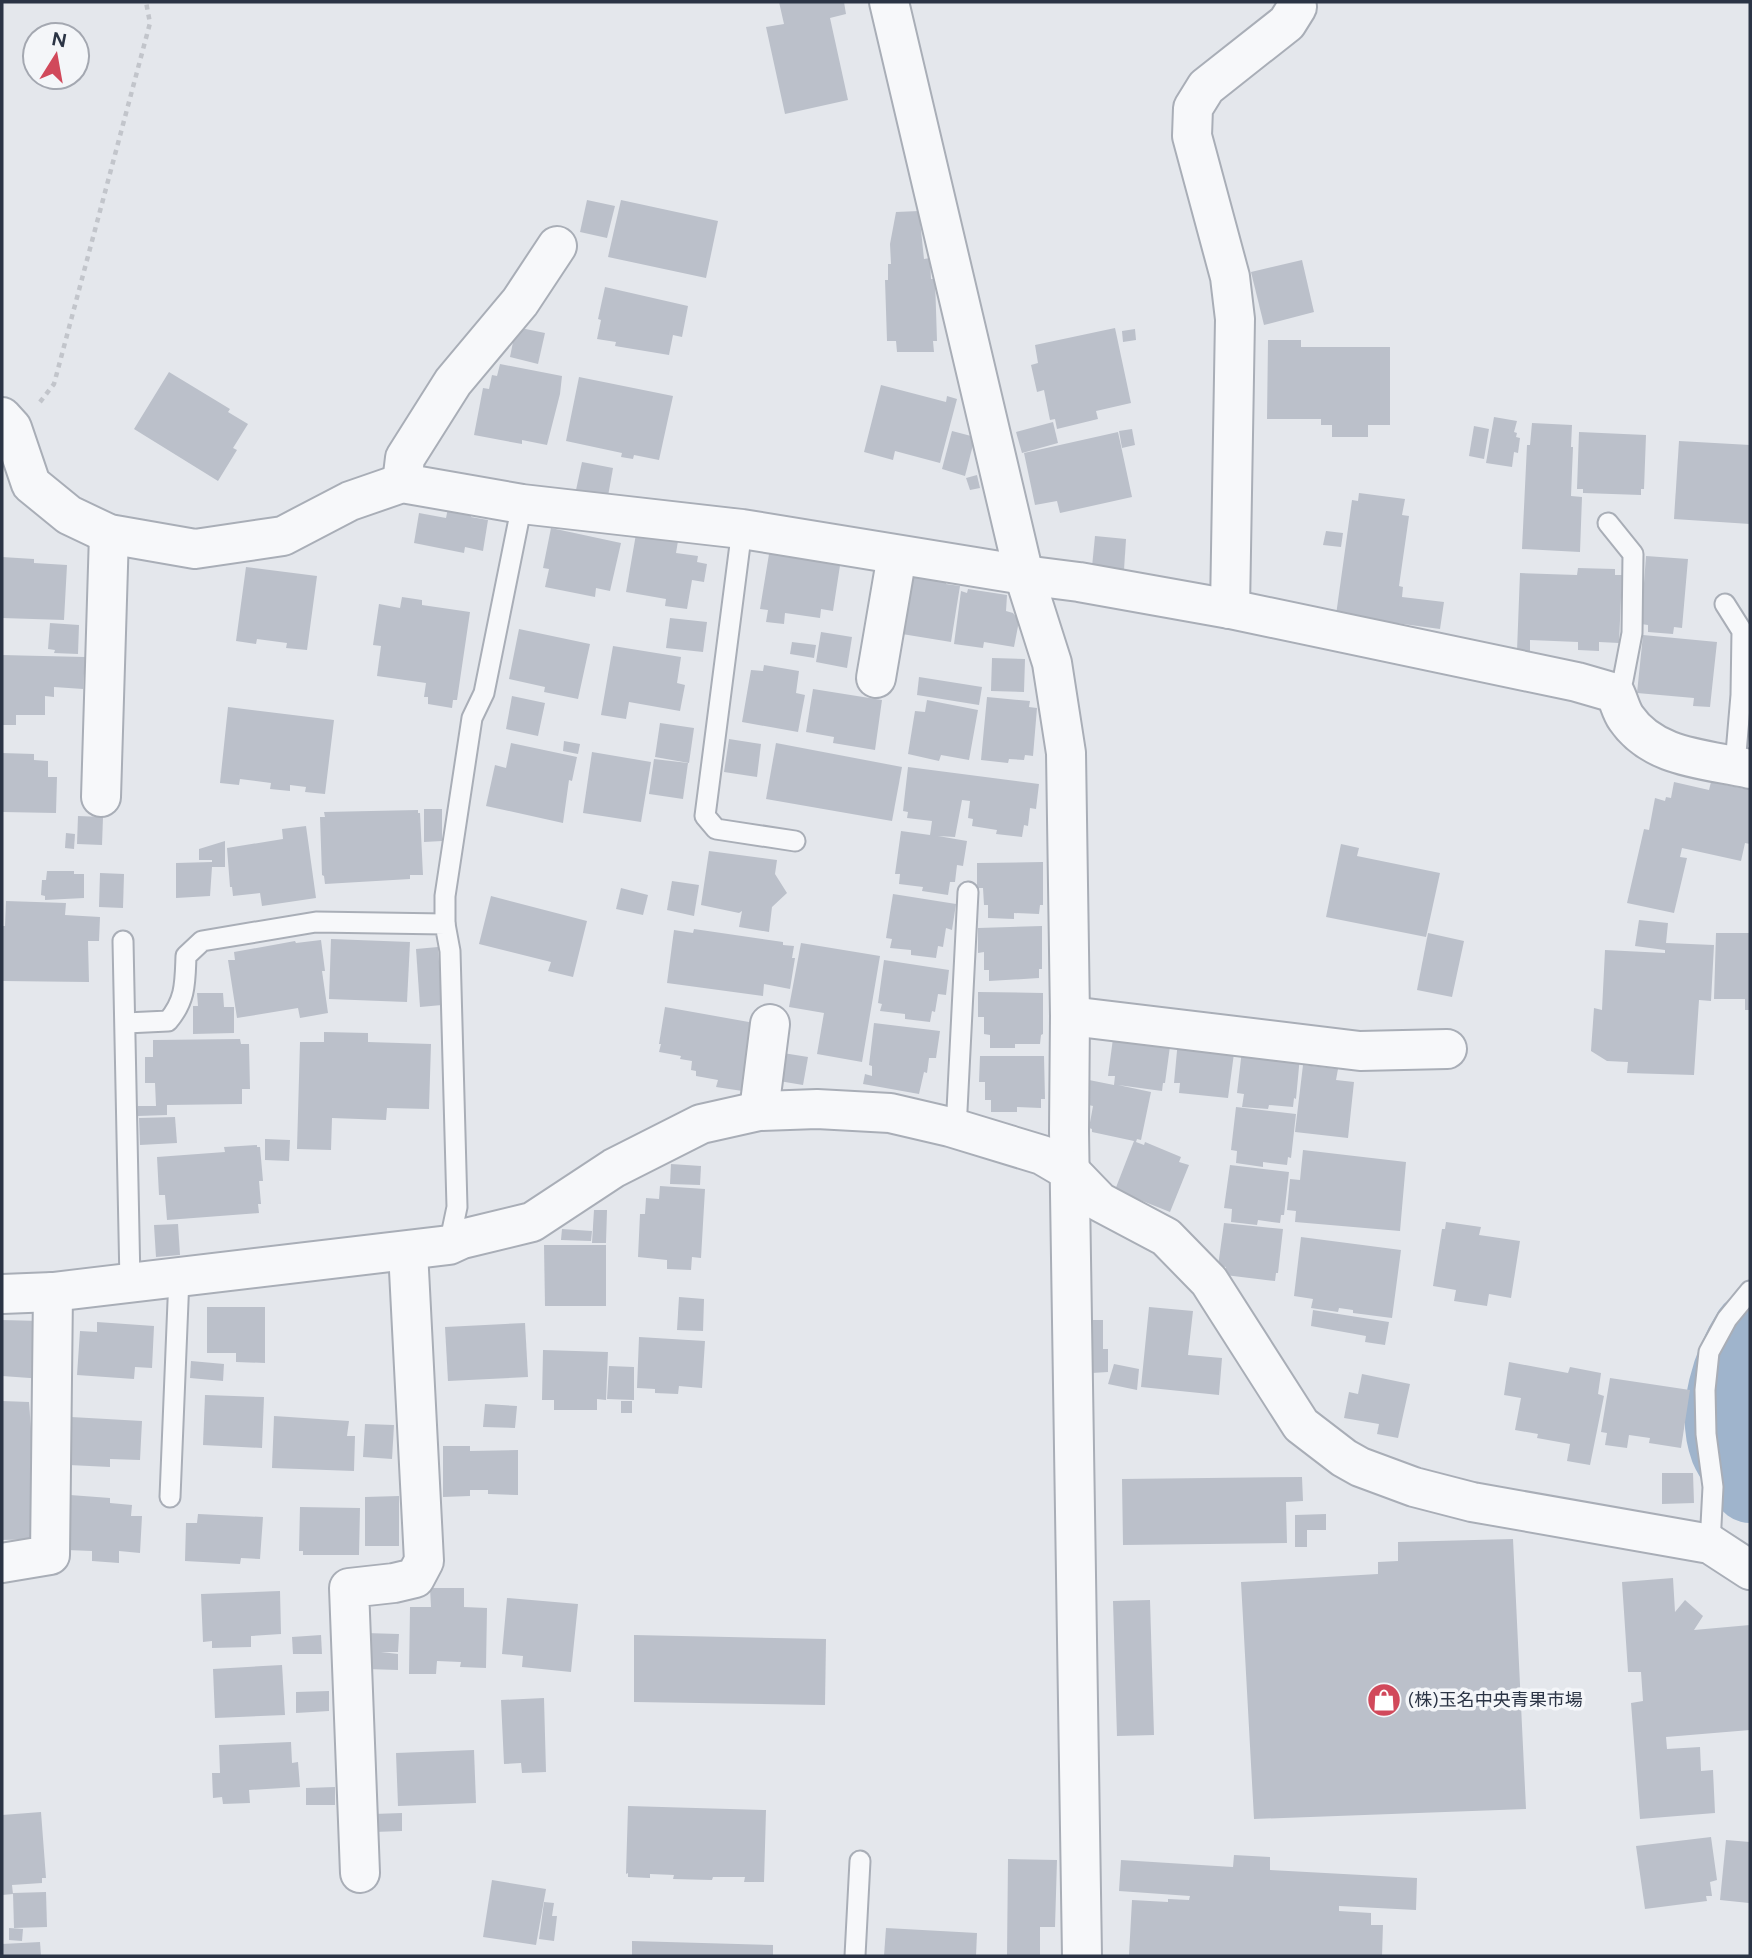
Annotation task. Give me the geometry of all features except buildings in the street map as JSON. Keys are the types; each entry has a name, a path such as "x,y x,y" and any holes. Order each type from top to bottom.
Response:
{"street":[{"path":"889,2 1024,575 1052,663 1066,752 1082,1956"},
{"path":"1230,609 1235,318 1230,277 1192,136 1193,108 1206,87 1287,23 1297,7 1296,2"},
{"path":"402,483 405,458 453,382 520,302 557,246"},
{"path":"7,422 31,484 69,515 109,534 195,549 284,536 349,501 402,483 522,504 742,529 1079,582 1230,609 1577,682 1615,693 1626,718 1647,741 1678,755 1742,767"},
{"path":"101,797 109,534"},
{"path":"878,680 897,555"},
{"path":"1070,1016 1360,1051 1447,1049"},
{"path":"759,1111 770,1024"},
{"path":"2,1294 53,1292 449,1245 462,1239 532,1222 614,1168 701,1124 759,1111 817,1109 890,1113 1042,1155 1071,1171 1100,1202 1166,1237 1209,1281 1301,1424 1344,1458 1360,1467 1414,1487 1472,1502 1710,1544 1750,1570"},
{"path":"360,1873 349,1588 415,1578 424,1561 408,1251"},
{"path":"2,1563 50,1555 53,1292"}],"lane":[{"path":"449,1245 457,1207 446,896 472,718 484,693 522,504"},
{"path":"1608,523 1633,554 1632,633 1623,680 1615,693"},
{"path":"742,529 705,816 716,829 795,841"},
{"path":"1725,604 1742,631 1742,767"},
{"path":"956,1130 968,892"},
{"path":"126,1023 168,1021 179,1009 185,987 186,956 202,940 316,922 445,924"},
{"path":"123,941 130,1282"},
{"path":"170,1497 179,1278"},
{"path":"1710,1544 1713,1486 1706,1434 1705,1390 1709,1352 1727,1319 1750,1291"},
{"path":"855,1956 860,1861"}],"path":[{"path":"7,422 29,416 54,384 150,23 146,2"}],"waterway":[{"path":"1750,1330 1730,1372 1725,1388 1722,1419 1727,1449 1750,1486"}],"place":[{"name":"(株)玉名中央青果市場","path":"1384,1700"}]}
